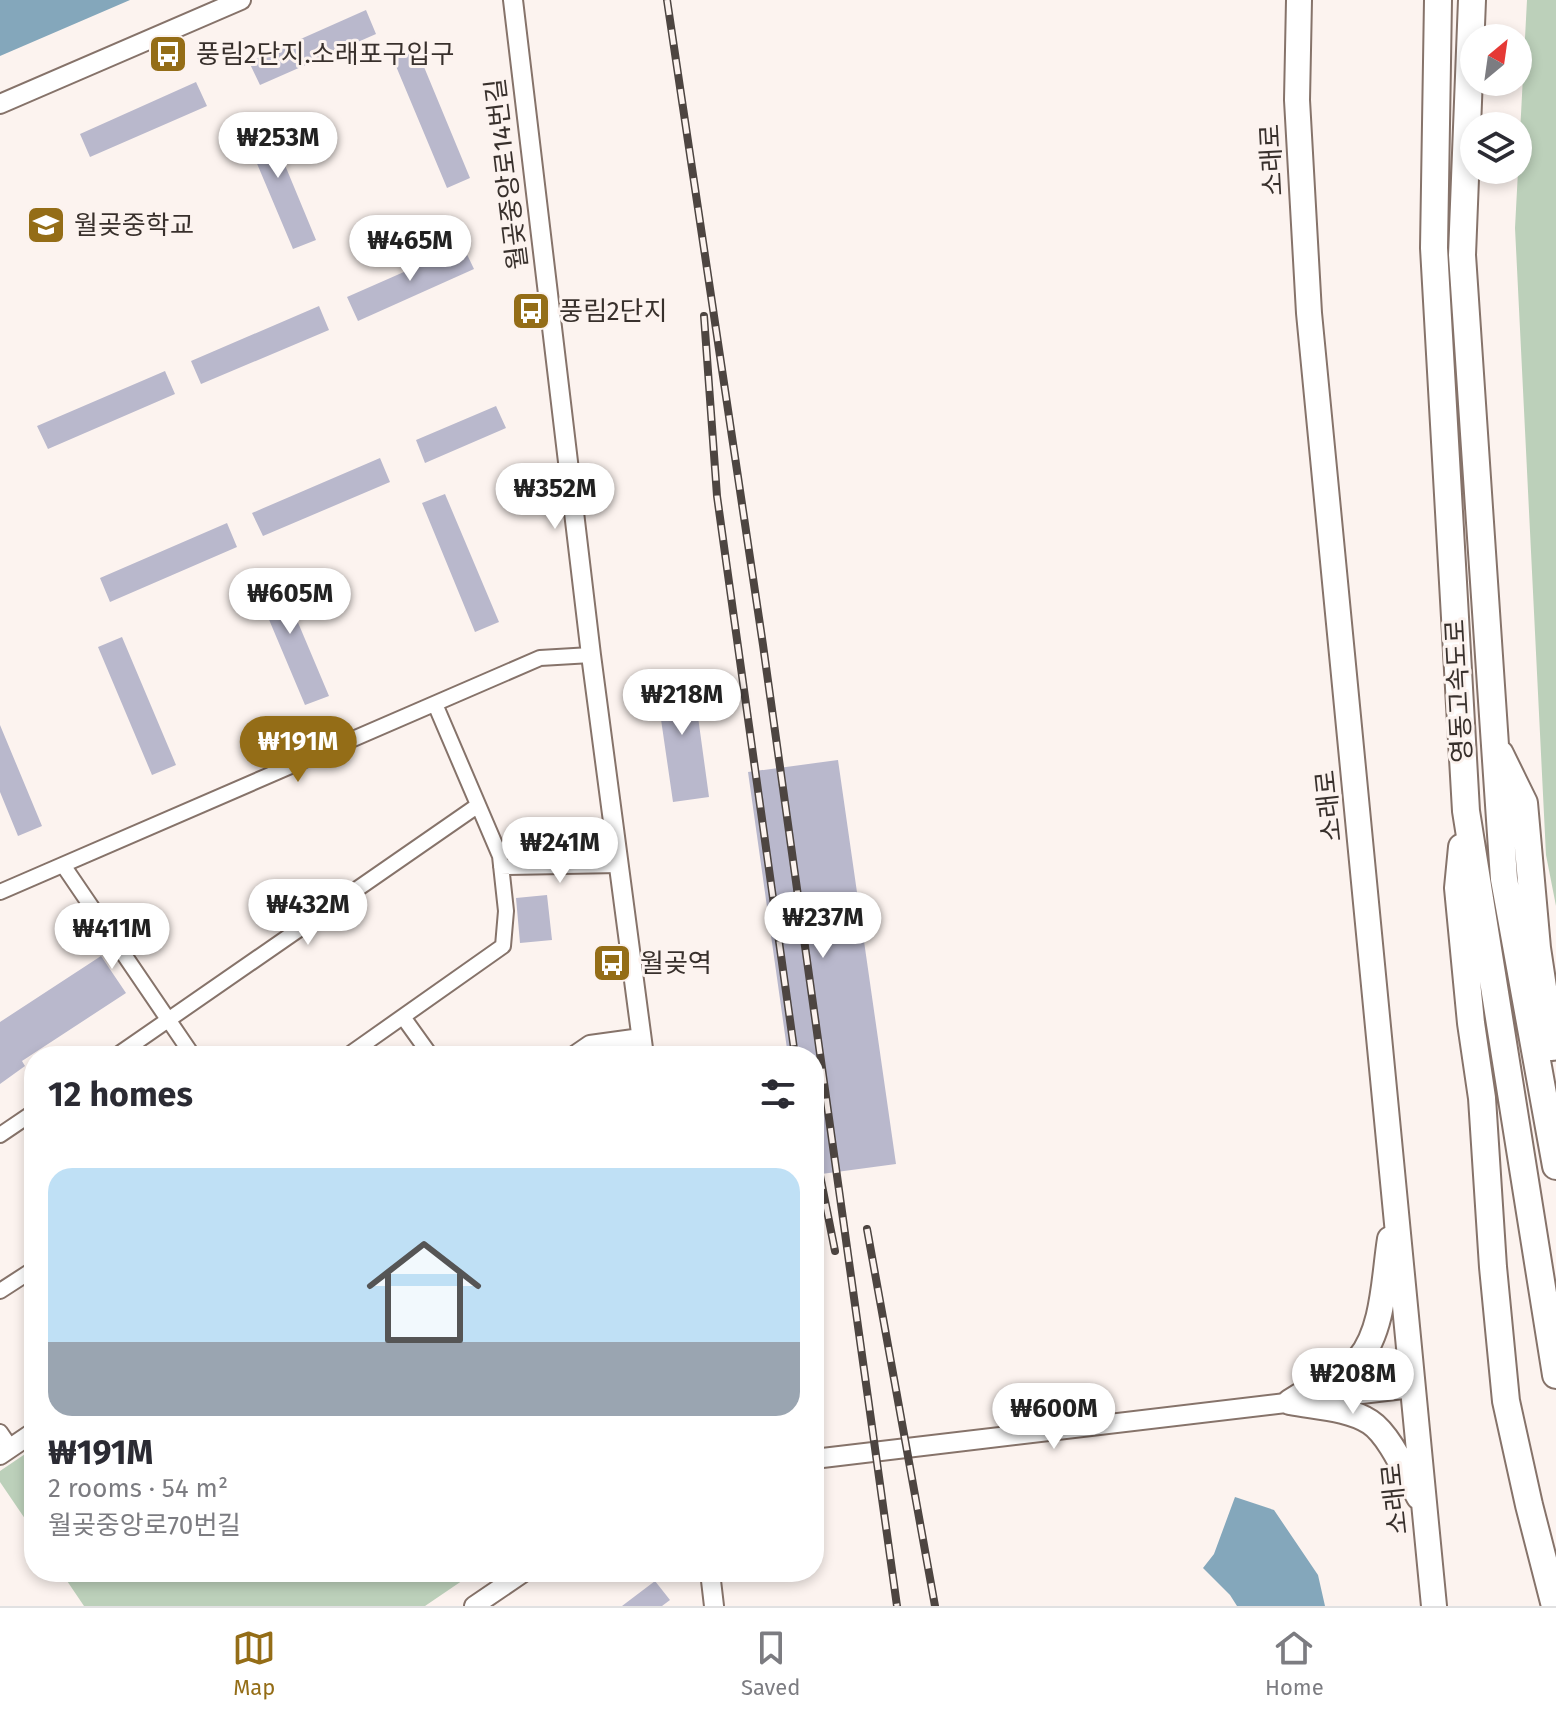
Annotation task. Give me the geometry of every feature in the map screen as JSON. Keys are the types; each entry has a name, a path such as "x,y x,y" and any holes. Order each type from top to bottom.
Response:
{"highway":[{"name":"영동고속도로","path":"1438,0 1434,248 1466,811 1556,1375"},
{"name":"영동고속도로","path":"1472,0 1462,255 1494,741 1504,879 1556,1166"},
{"path":"1494,741 1524,803 1537,948 1556,1075"},
{"path":"1466,811 1458,888 1471,1023 1482,1098 1506,1401 1555,1606"}],"main road":[{"name":"소래로","path":"1299,0 1297,100 1309,313 1434,1606"},
{"path":"1290,1402 1359,1359 1367,1349 1375,1332 1396,1201"},
{"path":"1290,1402 1356,1415 1371,1423 1383,1434 1424,1507"}],"street":[{"path":"0,104 241,0"},
{"name":"월곶중앙로14번길","path":"513,0 591,655 642,1046"},
{"path":"0,892 540,658 591,655"},
{"path":"361,1046 503,946 506,911 500,856 435,704"},
{"path":"131,1046 477,806"},
{"path":"63,865 186,1046"},
{"path":"501,867 619,865"},
{"path":"403,1017 424,1046"},
{"path":"589,1046 616,1046"},
{"path":"0,1135 24,1119"},
{"path":"0,1291 24,1275"},
{"path":"824,1458 1412,1388"},
{"path":"0,1432 6,1451 24,1439"},
{"path":"474,1606 509,1582"},
{"path":"711,1582 714,1606"}],"green space":[{"path":"1527,0 1556,0 1556,906 1546,855 1515,228 1517,184 1532,184 1532,112 1521,112 1522,96 1532,96 1532,24 1526,24"},
{"path":"24,1455 24,1517 0,1482 0,1471"},
{"path":"68,1582 460,1582 425,1606 84,1606"}],"water":[{"path":"0,0 130,0 0,56"},
{"path":"1235,1497 1274,1510 1318,1575 1325,1606 1237,1606 1203,1568 1214,1554"}],"building":[{"path":"366,10 376,34 260,85 249,62"},
{"path":"417,50 470,178 447,188 393,59"},
{"path":"196,82 207,106 90,157 80,134"},
{"path":"263,112 316,240 293,249 239,121"},
{"path":"463,246 474,269 358,321 347,297"},
{"path":"319,306 329,330 201,384 191,361"},
{"path":"165,371 175,394 48,449 37,426"},
{"path":"496,406 506,428 425,463 416,440"},
{"path":"380,458 390,482 263,536 252,513"},
{"path":"445,494 499,622 475,632 422,503"},
{"path":"227,523 237,547 110,602 100,578"},
{"path":"275,568 329,696 305,705 251,577"},
{"path":"122,637 176,765 152,775 98,647"},
{"path":"692,673 709,797 673,802 655,678"},
{"path":"0,725 42,826 18,836 0,792"},
{"path":"838,760 896,1164 824,1174 824,1046 787,1046 748,772"},
{"path":"547,895 552,940 520,943 516,898"},
{"path":"101,956 126,993 45,1046 24,1046 24,1067 0,1084 0,1022"},
{"path":"654,1582 670,1600 662,1606 622,1606"}],"railway":[{"path":"667,0 819,1046"},
{"path":"704,316 717,496 794,1046"},
{"path":"824,1082 897,1606"},
{"path":"824,1195 835,1251"},
{"path":"867,1229 935,1606"}],"place":[{"name":"풍림2단지.소래포구입구","path":"168,54"},
{"name":"월곶중학교","path":"46,225"},
{"name":"풍림2단지","path":"531,311"},
{"name":"월곶역","path":"612,963"}]}
